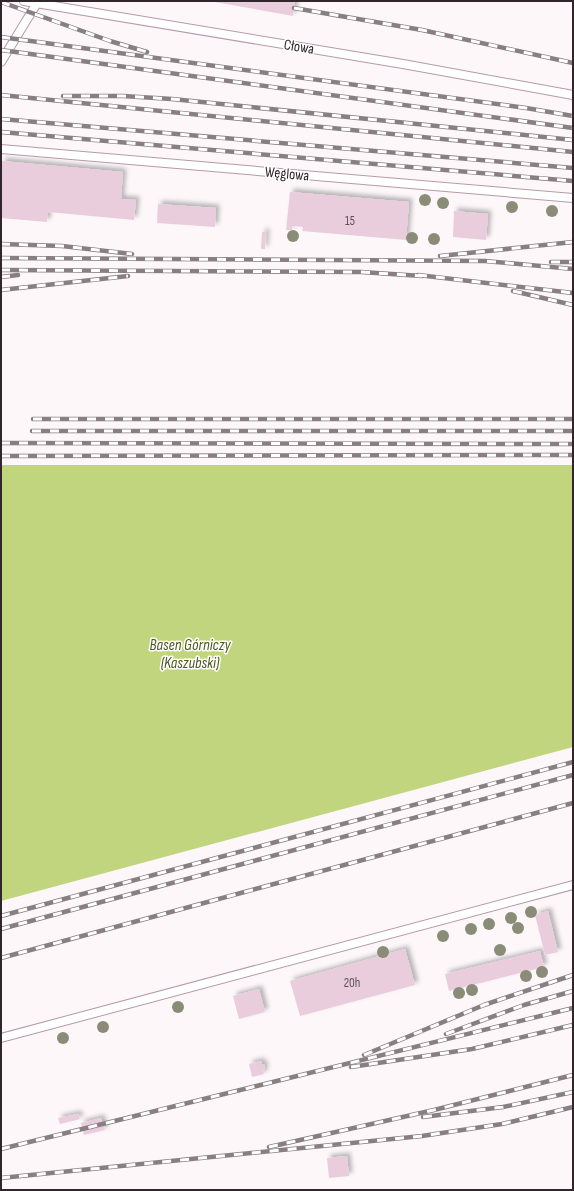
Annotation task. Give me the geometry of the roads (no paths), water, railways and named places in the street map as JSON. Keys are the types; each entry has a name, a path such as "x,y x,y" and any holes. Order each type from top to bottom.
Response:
{"lane":[{"name":"Cłowa","path":"24,1 403,64 573,96"},
{"path":"1,62 37,3"},
{"name":"Węglowa","path":"1,149 573,198"},
{"path":"1,1038 573,885"}],"water":[{"name":"Basen Górniczy (Kaszubski)","path":"1,465 573,465 573,747 1,901"}],"railway":[{"path":"1,2 110,41 147,52"},
{"path":"294,8 422,30 573,63"},
{"path":"1,37 526,108 573,116"},
{"path":"1,50 573,128"},
{"path":"1,95 573,152"},
{"path":"63,96 123,96 172,99 573,140"},
{"path":"1,119 573,168"},
{"path":"1,132 573,181"},
{"path":"440,256 573,242"},
{"path":"1,244 62,246 132,254"},
{"path":"1,258 485,261 573,269"},
{"path":"551,262 573,262"},
{"path":"1,270 361,272 422,276"},
{"path":"1,277 18,275"},
{"path":"418,275 573,293"},
{"path":"1,290 128,276"},
{"path":"513,291 573,305"},
{"path":"33,419 573,419"},
{"path":"32,431 573,431"},
{"path":"1,443 573,444"},
{"path":"1,456 573,455"},
{"path":"1,916 573,762"},
{"path":"1,929 573,775"},
{"path":"1,958 573,803"},
{"path":"364,1055 484,1005 573,975"},
{"path":"446,1034 524,1005 573,991"},
{"path":"1,1149 573,1008"},
{"path":"351,1067 472,1049 573,1025"},
{"path":"269,1147 434,1110 573,1075"},
{"path":"423,1117 503,1107 573,1092"},
{"path":"1,1178 422,1136 502,1124 573,1107"}]}
